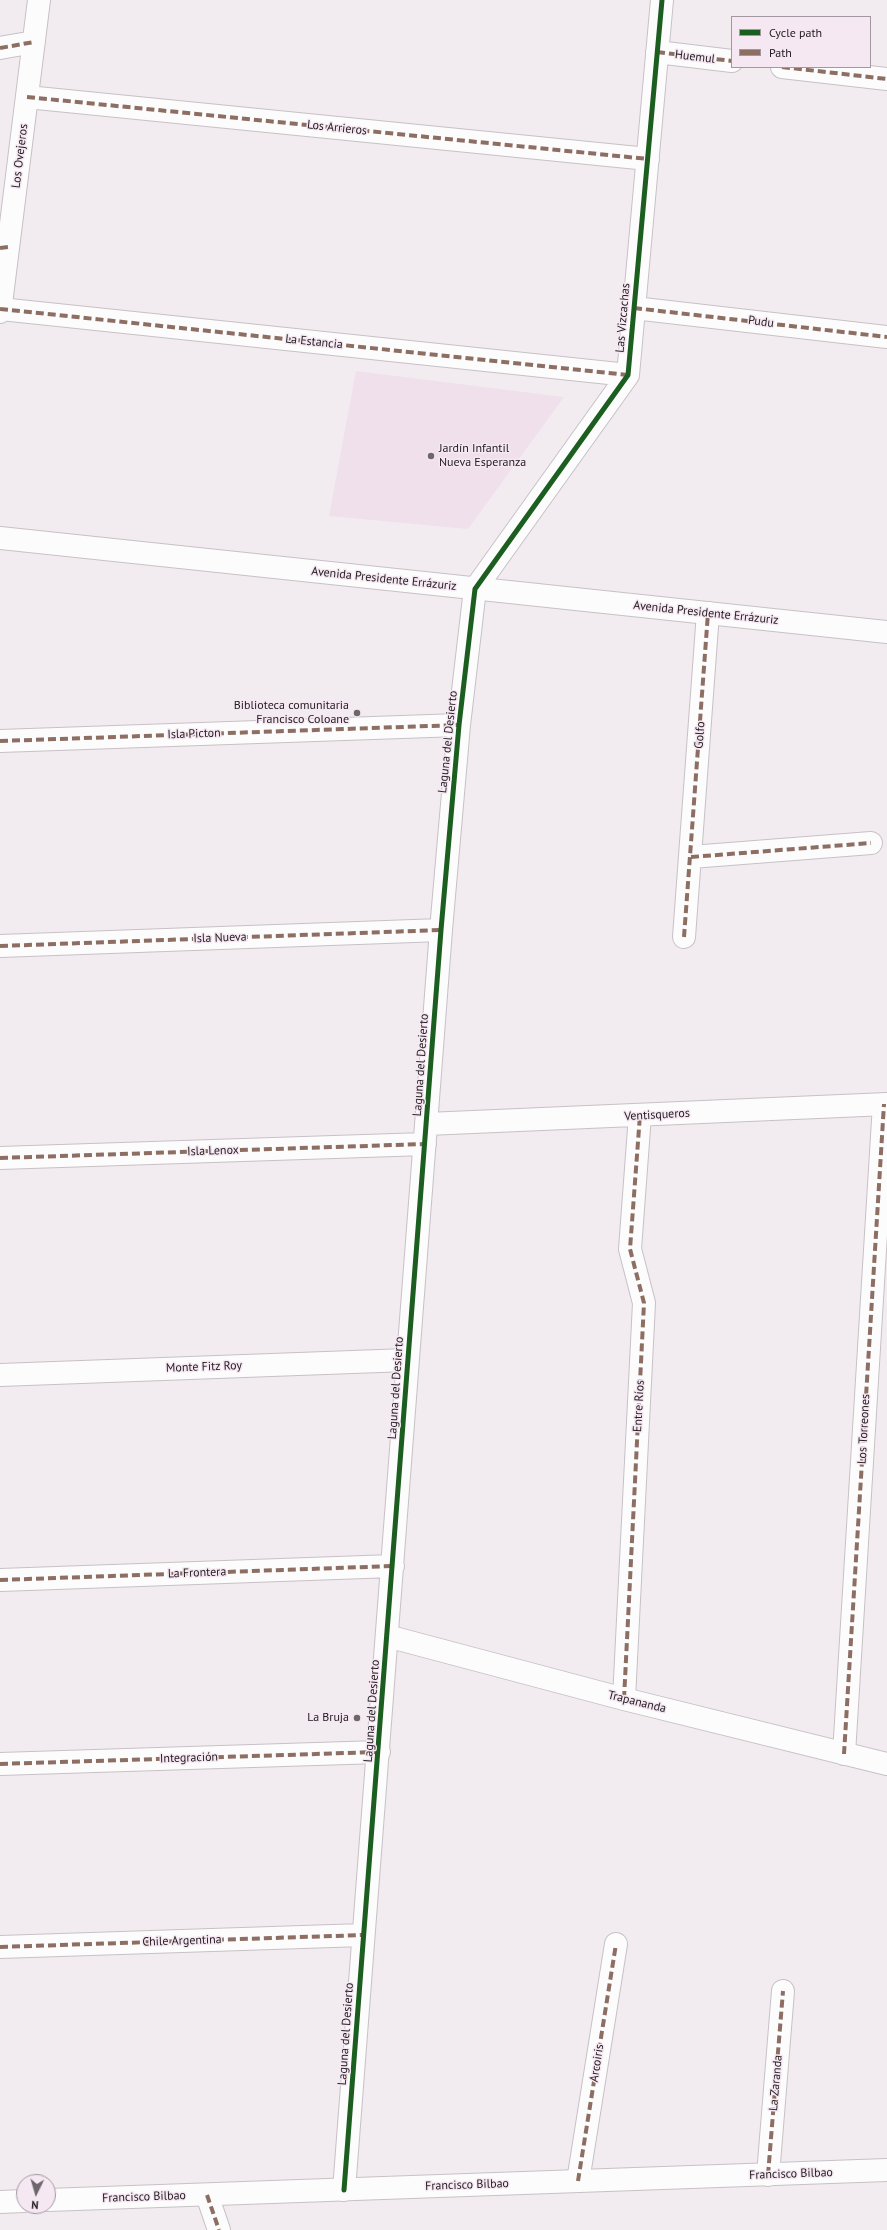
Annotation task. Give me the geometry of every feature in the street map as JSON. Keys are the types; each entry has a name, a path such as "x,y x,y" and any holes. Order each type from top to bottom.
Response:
{"street":[{"name":"Los Ovejeros","path":"0,310 4,248 27,97 39,0"},
{"name":"Las Vizcachas","path":"628,375 662,0"},
{"path":"0,48 34,42"},
{"name":"Huemul","path":"657,52 731,61"},
{"path":"791,68 887,79"},
{"name":"Los Arrieros","path":"27,97 648,159"},
{"name":"Pudu","path":"634,308 887,337"},
{"name":"La Estancia","path":"0,310 628,375"},
{"path":"475,589 628,375"},
{"name":"Avenida Presidente Errázuriz","path":"0,538 887,632"},
{"name":"Laguna del Desierto","path":"344,2190 363,1935 388,1636 407,1360 441,930 459,725 475,589"},
{"name":"Golfo","path":"684,937 708,613"},
{"name":"Isla Picton","path":"0,741 459,725"},
{"path":"691,857 871,843"},
{"name":"Isla Nueva","path":"0,946 441,930"},
{"name":"Ventisqueros","path":"426,1134 640,1115 885,1104"},
{"name":"Los Torreones","path":"844,1754 885,1104"},
{"name":"Entre Ríos","path":"624,1699 644,1303 630,1249 640,1115"},
{"name":"Isla Lenox","path":"0,1158 426,1134"},
{"name":"Monte Fitz Roy","path":"0,1374 407,1360"},
{"name":"La Frontera","path":"0,1580 393,1566"},
{"name":"Trapananda","path":"388,1636 624,1699 887,1764"},
{"name":"Integración","path":"0,1764 379,1752"},
{"name":"Chile Argentina","path":"0,1947 363,1935"},
{"name":"Arcoiris","path":"578,2181 616,1944"},
{"name":"La Zaranda","path":"768,2175 783,1991"},
{"name":"Francisco Bilbao","path":"56,2200 887,2170"},
{"path":"207,2195 219,2230"},
{"path":"0,2202 16,2201"}],"shaded area":[{"name":"Jardín Infantil Nueva Esperanza","path":"356,371 564,397 468,529 329,516"}],"marked path":[{"path":"0,48 34,42"},
{"path":"657,52 731,61"},
{"path":"791,68 887,79"},
{"path":"27,97 648,159"},
{"path":"0,248 8,247"},
{"path":"634,308 887,337"},
{"path":"0,309 628,375"},
{"path":"684,937 708,613"},
{"path":"0,741 459,725"},
{"path":"691,857 871,843"},
{"path":"0,946 441,930"},
{"path":"844,1754 884,1104"},
{"path":"624,1699 644,1303 630,1249 640,1115"},
{"path":"0,1158 425,1144"},
{"path":"0,1580 393,1566"},
{"path":"0,1764 379,1752"},
{"path":"0,1947 363,1935"},
{"path":"578,2181 616,1944"},
{"path":"768,2175 783,1991"},
{"path":"207,2195 219,2230"}],"cycle path":[{"path":"344,2190 441,930 459,725 475,589 628,375 662,0"}],"place":[{"name":"Jardín Infantil Nueva Esperanza","path":"431,456"},
{"name":"Biblioteca comunitaria Francisco Coloane","path":"357,713"},
{"name":"La Bruja","path":"357,1718"}]}
